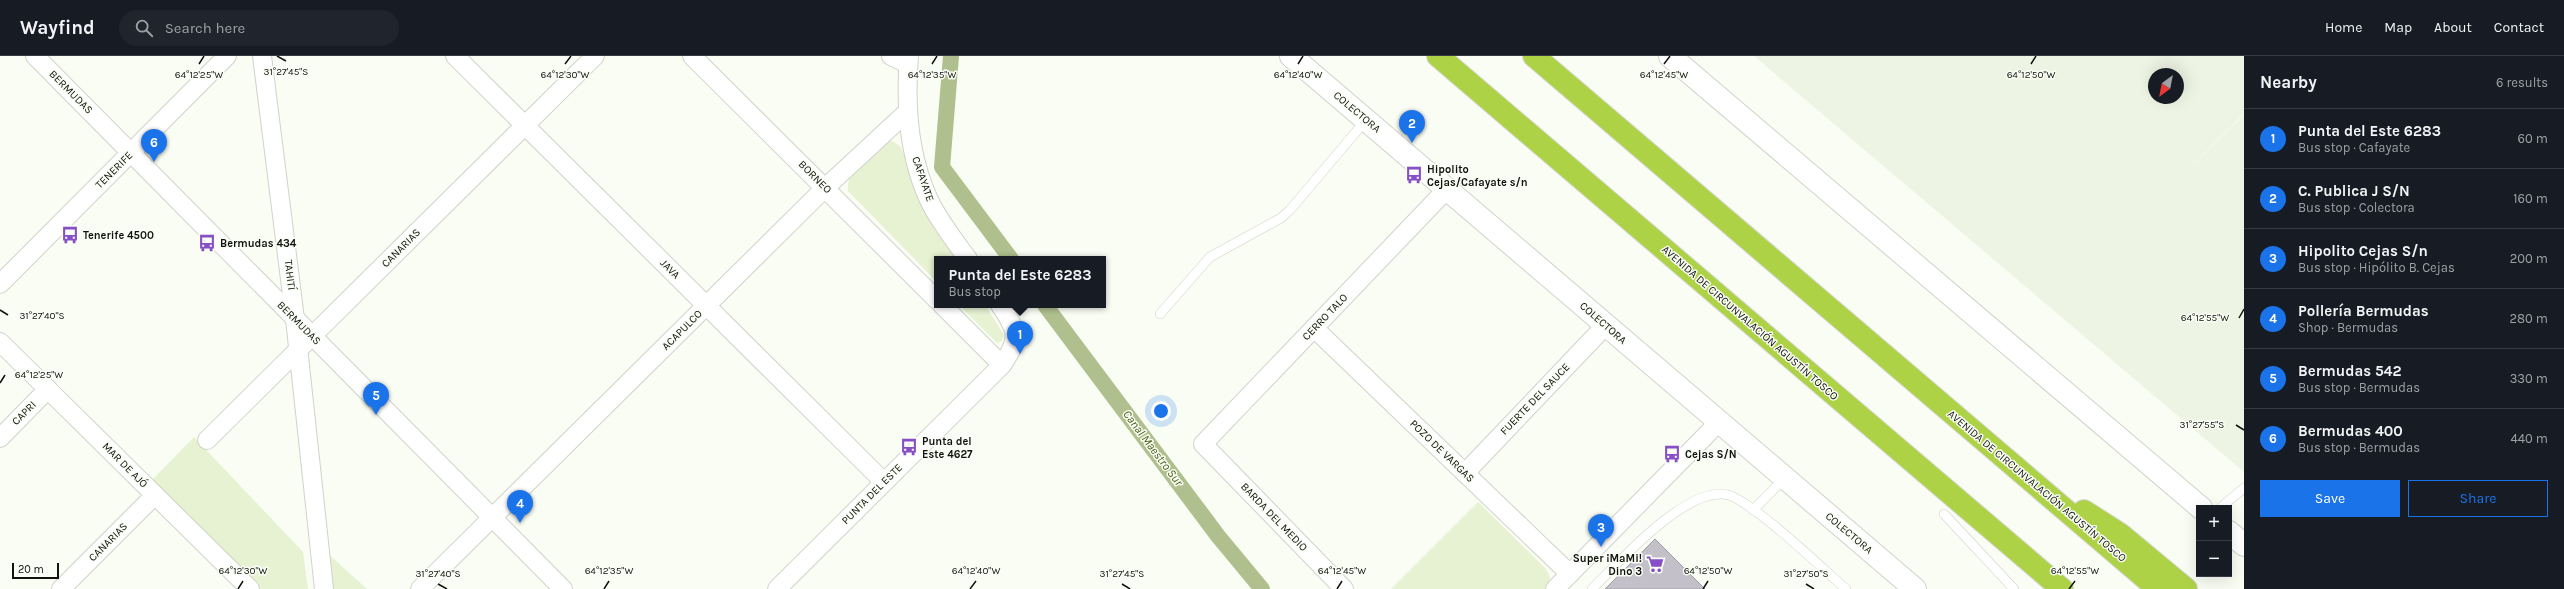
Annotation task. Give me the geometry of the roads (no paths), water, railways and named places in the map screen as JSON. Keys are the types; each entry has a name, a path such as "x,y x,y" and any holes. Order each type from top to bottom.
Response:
{"highway":[{"name":"AVENIDA DE CIRCUNVALACIÓN AGUSTÍN TOSCO","path":"1438,56 2062,589"},
{"name":"AVENIDA DE CIRCUNVALACIÓN AGUSTÍN TOSCO","path":"1534,56 2158,589"},
{"path":"2010,462 2120,534 2186,589"}],"street":[{"name":"BERMUDAS","path":"34,56 563,589"},
{"name":"TENERIFE","path":"0,284 227,56"},
{"name":"TAHITÍ","path":"262,56 299,350 324,589"},
{"name":"JAVA","path":"455,56 884,482"},
{"name":"CANARIAS","path":"207,440 595,56"},
{"name":"BORNEO","path":"692,56 934,297"},
{"path":"891,56 908,60 907,112"},
{"name":"COLECTORA","path":"1291,56 1913,588"},
{"path":"1670,56 2197,505"},
{"name":"ACAPULCO","path":"420,589 826,188 907,112"},
{"name":"CAFAYATE","path":"907,112 914,155 929,200 966,256"},
{"name":"CERRO TALO","path":"1203,444 1447,189"},
{"path":"945,308 1002,365 1013,349 1016,336 1012,323 1002,308"},
{"name":"FUERTE DEL SAUCE","path":"1465,473 1606,325"},
{"name":"POZO DE VARGAS","path":"1314,328 1570,574"},
{"name":"MAR DE AJÓ","path":"0,342 250,589"},
{"name":"PUNTA DEL ESTE","path":"777,589 1002,365"},
{"name":"CAPRI","path":"0,438 48,389"},
{"path":"1555,589 1719,422"},
{"name":"BARDA DEL MEDIO","path":"1203,444 1344,589"},
{"name":"CANARIAS","path":"61,589 155,495"},
{"path":"2232,535 2244,545"}],"lane":[{"path":"1160,314 1210,257 1281,218 1290,210 1366,120"},
{"path":"1753,510 1785,478"},
{"path":"2224,505 2244,488"},
{"path":"1592,589 1642,539 1667,518 1695,501 1714,495 1726,495 1736,498 1753,510 1846,589"},
{"path":"1944,514 2014,589"}],"waterway":[{"name":"Canal Maestro Sur","path":"951,56 942,167 1009,256"},
{"name":"Canal Maestro Sur","path":"1047,308 1218,536 1262,589"}],"place":[{"name":"C. Publica J S/N","path":"1412,143"},
{"name":"Bermudas 400","path":"154,162"},
{"name":"Hipolito Cejas/Cafayate s/n","path":"1414,175"},
{"name":"Tenerife 4500","path":"70,235"},
{"name":"Bermudas 434","path":"207,243"},
{"name":"Punta del Este 6283","path":"1020,354"},
{"name":"Bermudas 542","path":"376,415"},
{"name":"Punta del Este 4627","path":"909,447"},
{"name":"Cejas S/N","path":"1672,454"},
{"name":"Pollería Bermudas","path":"520,523"},
{"name":"Hipolito Cejas S/n","path":"1601,547"},
{"name":"Super ¡MaMi! Dino 3","path":"1655,564"}]}
